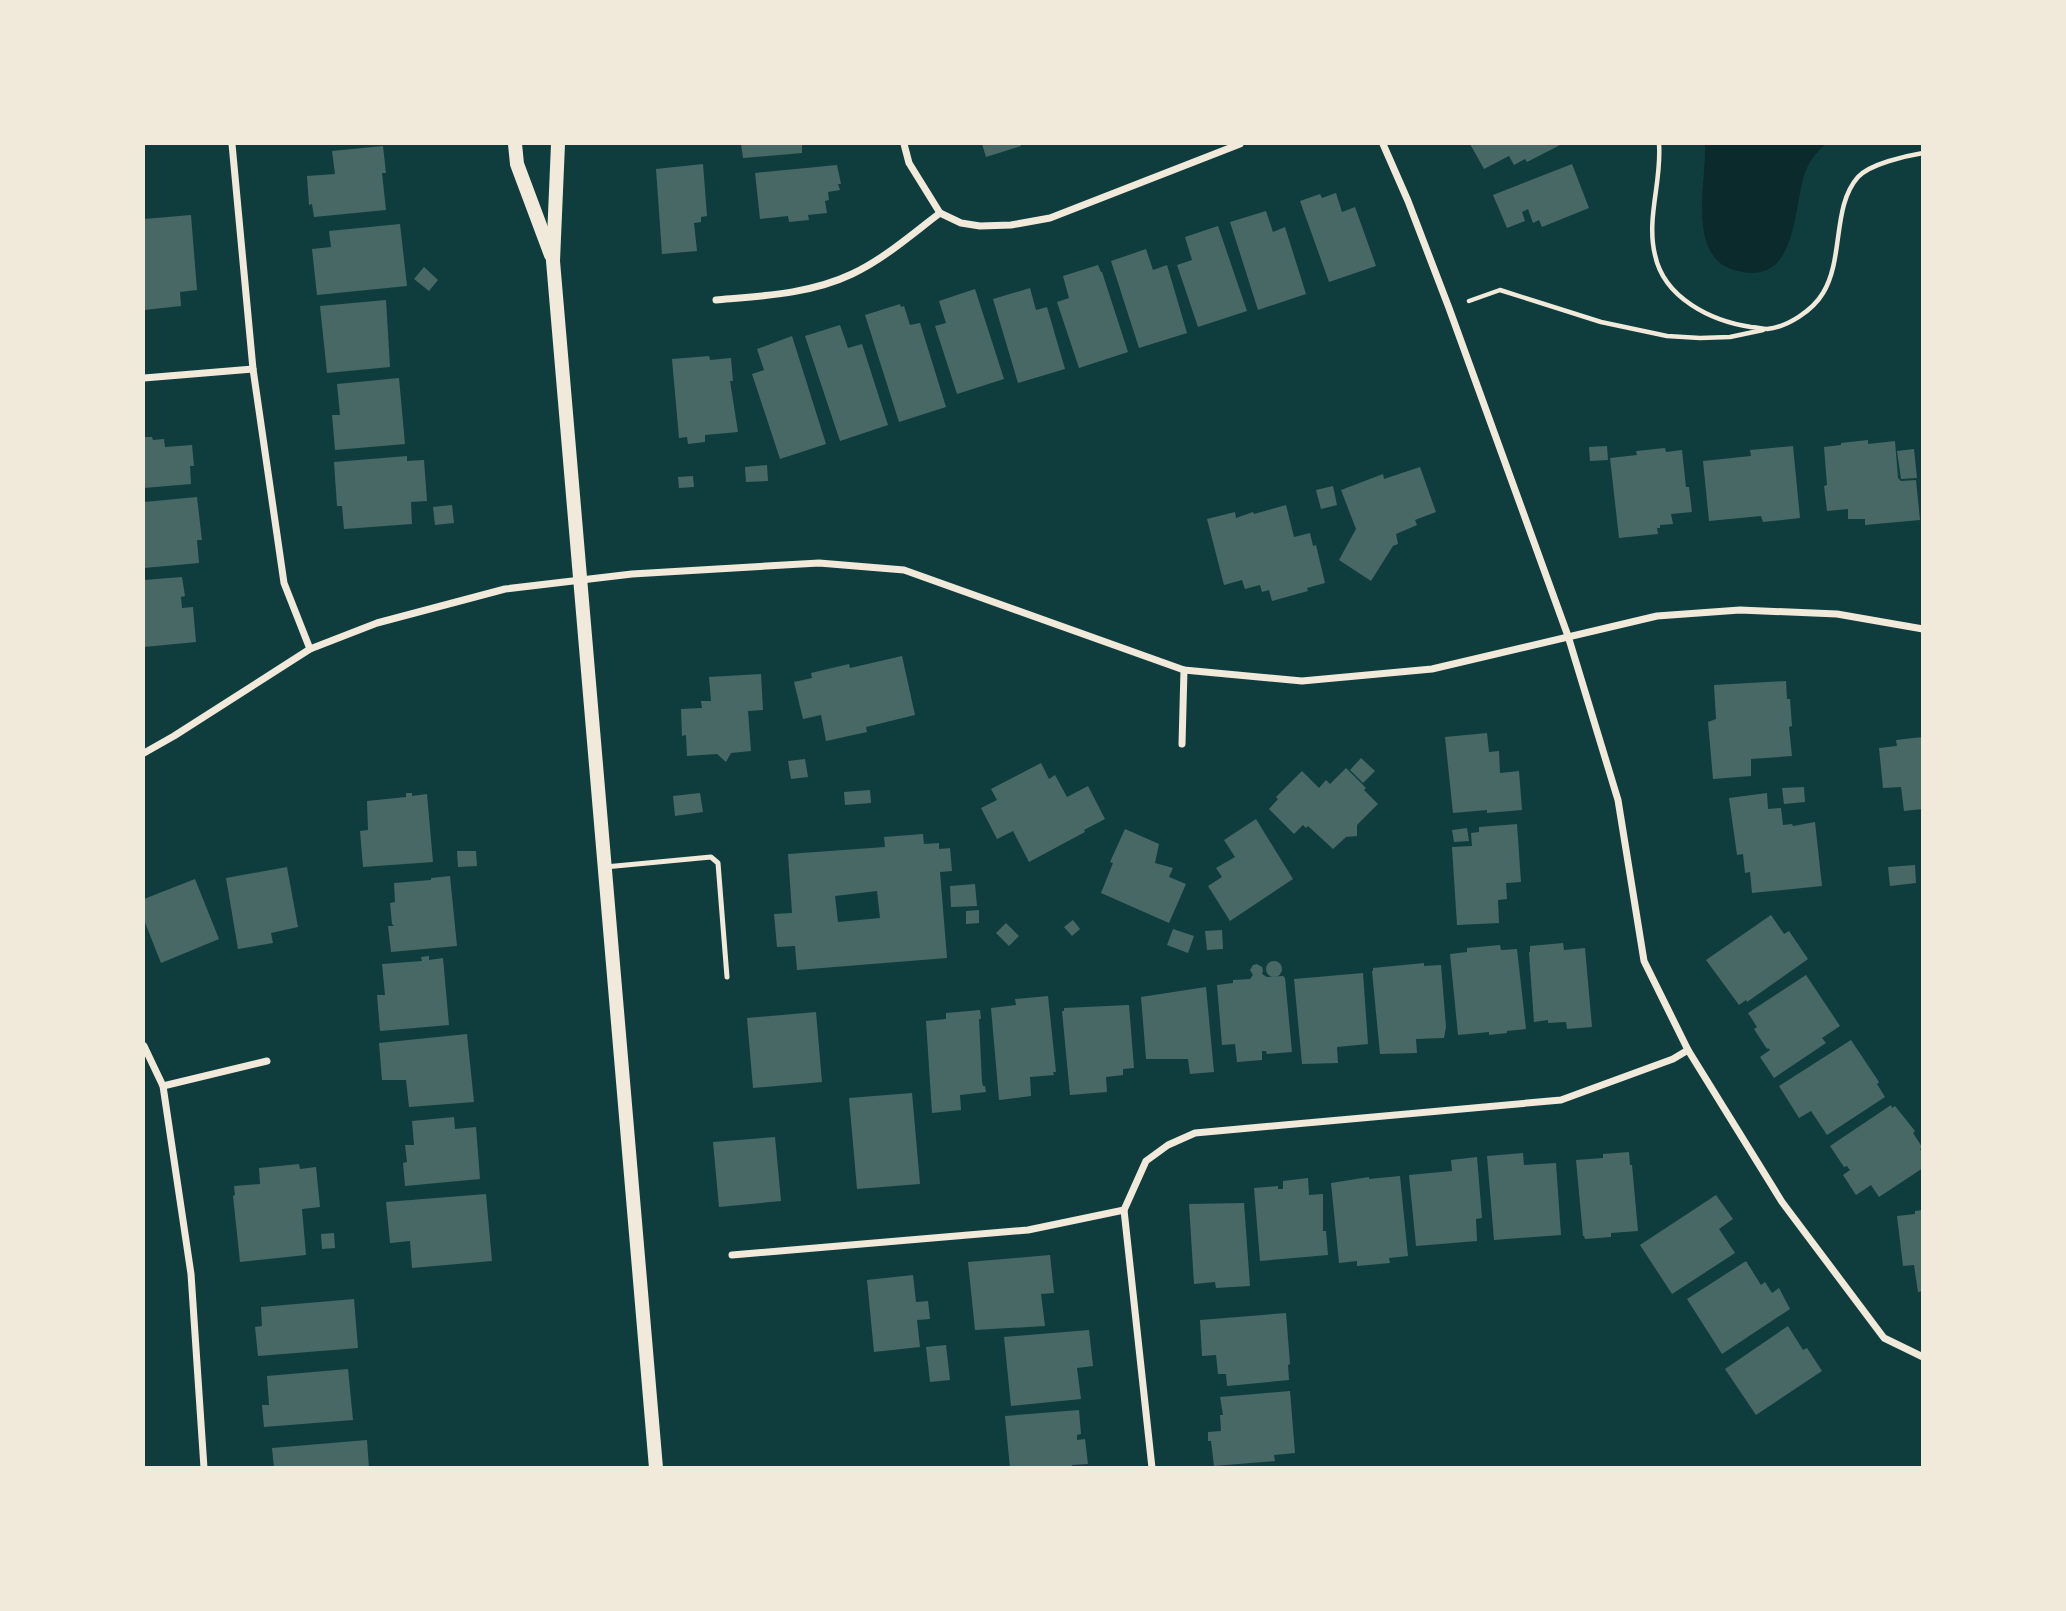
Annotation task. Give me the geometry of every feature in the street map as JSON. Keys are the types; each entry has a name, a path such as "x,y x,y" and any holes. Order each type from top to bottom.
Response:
{"main road":[{"path":"515,144 517,163 553,261"},
{"path":"558,144 553,261 656,1468"}],"street":[{"path":"232,144 253,369 284,583 310,649"},
{"path":"904,144 909,163 940,213 961,223 981,226 1011,225 1050,218 1240,144"},
{"path":"1383,144 1449,308 1568,636 1618,800 1644,961 1688,1050 1782,1202 1884,1338 1923,1357"},
{"path":"716,300 800,291 852,274 876,260 940,213"},
{"path":"144,378 253,369"},
{"path":"144,753 310,649 377,623 505,589 632,574 819,563 904,570 1184,670 1302,681 1432,669 1657,616 1740,610 1837,614 1923,629"},
{"path":"1182,744 1184,670"},
{"path":"144,1046 163,1086 191,1274 204,1468"},
{"path":"1152,1468 1124,1210 1146,1161 1168,1145 1195,1133 1561,1100 1673,1059 1688,1050"},
{"path":"163,1086 267,1061"},
{"path":"732,1255 1027,1230 1124,1210"}],"lane":[{"path":"605,867 711,857 718,863 727,977"}],"path":[{"path":"1659,144 1652,228 1655,255 1661,272 1678,295 1694,307 1735,324 1767,329"},
{"path":"1449,308 1500,290 1601,322 1667,336 1700,338 1730,337 1792,321 1810,310 1830,278 1847,194 1859,176 1873,167 1923,153"}],"water":[{"path":"1705,144 1826,144 1807,168 1788,246 1780,259 1769,269 1754,273 1734,270 1719,262 1710,249 1704,233 1702,215"}],"building":[{"path":"741,144 802,144 802,153 743,158"},
{"path":"982,144 1020,144 1021,146 986,157"},
{"path":"1470,144 1562,144 1527,162 1525,159 1514,165 1509,156 1484,169"},
{"path":"383,146 386,173 382,173 386,210 314,217 312,204 309,205 307,176 335,174 332,151"},
{"path":"703,164 707,216 701,217 701,222 694,223 697,251 662,254 656,169"},
{"path":"1572,164 1589,208 1542,227 1539,220 1533,223 1528,209 1522,212 1525,221 1507,228 1493,195"},
{"path":"837,165 840,190 828,192 829,200 825,201 827,213 808,215 809,220 789,222 788,216 760,219 755,173"},
{"path":"1336,193 1342,212 1355,207 1376,266 1329,282 1300,201 1320,194 1322,198"},
{"path":"1266,211 1273,232 1285,227 1306,294 1258,310 1230,222"},
{"path":"191,215 197,290 180,292 181,306 144,310 144,219"},
{"path":"400,224 407,286 317,295 312,249 331,247 329,231"},
{"path":"1218,226 1247,311 1198,327 1177,265 1192,260 1185,237"},
{"path":"1146,249 1153,270 1167,265 1187,333 1139,348 1111,261"},
{"path":"1098,265 1128,352 1079,368 1057,302 1069,298 1063,276"},
{"path":"424,267 438,280 429,291 414,279"},
{"path":"1030,288 1036,310 1047,307 1065,369 1018,383 993,299"},
{"path":"975,289 1004,379 957,394 935,326 946,323 939,301"},
{"path":"386,300 390,367 327,373 320,306"},
{"path":"900,304 901,307 904,306 910,325 920,323 946,407 899,422 865,315"},
{"path":"840,325 848,348 862,344 888,425 840,441 805,336"},
{"path":"792,336 826,444 780,459 752,374 764,370 757,349"},
{"path":"709,356 710,360 731,358 733,381 730,381 738,432 705,435 705,442 688,444 687,437 679,438 672,359"},
{"path":"399,378 405,444 335,450 332,415 340,415 337,384"},
{"path":"144,437 164,439 165,447 192,445 194,466 190,466 191,484 144,488"},
{"path":"1868,440 1868,444 1895,441 1898,478 1901,481 1916,480 1920,520 1865,525 1865,519 1848,519 1848,509 1827,511 1824,447"},
{"path":"1607,446 1608,460 1590,461 1589,447"},
{"path":"1793,446 1800,518 1763,522 1761,516 1709,521 1703,461 1751,456 1750,450"},
{"path":"1665,448 1666,452 1682,450 1692,512 1671,514 1673,524 1660,525 1660,528 1657,528 1658,534 1619,538 1610,458 1637,455 1636,451"},
{"path":"1914,449 1917,478 1901,479 1897,451"},
{"path":"407,456 407,461 424,460 427,501 411,502 412,524 344,529 342,506 337,506 334,462"},
{"path":"767,465 768,481 746,482 745,467"},
{"path":"1420,467 1436,512 1415,520 1417,525 1396,534 1398,544 1393,546 1371,581 1339,560 1356,529 1341,490 1383,474 1384,479"},
{"path":"693,476 694,487 679,488 678,477"},
{"path":"1333,486 1337,505 1321,509 1316,490"},
{"path":"197,497 202,540 197,540 199,563 144,568 144,502"},
{"path":"452,505 454,523 435,525 433,507"},
{"path":"1286,505 1294,537 1310,533 1313,546 1316,545 1325,583 1307,588 1308,591 1272,601 1269,590 1262,592 1260,585 1245,589 1242,580 1224,585 1207,519 1235,512 1236,518"},
{"path":"182,577 185,596 181,597 182,608 193,607 196,642 144,647 144,580"},
{"path":"902,656 915,715 866,727 867,732 826,741 821,715 803,719 794,682 812,678 811,673 849,664 850,668"},
{"path":"761,674 763,710 748,711 751,751 731,753 726,762 717,754 687,756 686,735 682,736 681,709 702,708 701,701 711,701 709,677"},
{"path":"1786,681 1787,699 1790,699 1792,756 1751,759 1751,776 1713,779 1708,722 1716,719 1714,685"},
{"path":"1487,733 1489,752 1499,751 1500,773 1519,771 1522,810 1453,813 1445,737"},
{"path":"1923,737 1923,809 1904,811 1901,787 1883,788 1879,748 1897,746 1896,740"},
{"path":"1361,758 1375,771 1363,783 1350,770"},
{"path":"805,759 808,777 791,779 788,761"},
{"path":"1041,763 1049,779 1055,775 1067,797 1088,786 1105,819 1029,862 1013,831 997,839 981,808 997,800 991,789"},
{"path":"1346,768 1378,804 1357,825 1357,836 1346,837 1333,849 1308,826 1306,828 1303,825 1294,834 1269,809 1278,799 1276,797 1302,771 1319,788 1326,780 1330,784"},
{"path":"1804,787 1805,802 1784,804 1782,788"},
{"path":"870,790 871,803 845,805 844,792"},
{"path":"406,793 412,793 412,796 427,794 433,862 363,867 360,831 368,830 367,801 406,797"},
{"path":"700,793 703,812 675,816 673,796"},
{"path":"1767,793 1768,809 1781,808 1783,825 1815,822 1822,886 1752,893 1750,872 1745,873 1743,854 1737,855 1729,798"},
{"path":"1256,819 1293,879 1230,921 1208,886 1222,877 1216,868 1235,857 1224,840"},
{"path":"1517,824 1521,882 1506,883 1507,899 1498,900 1499,923 1457,925 1452,847 1472,846 1471,833 1479,832 1479,827"},
{"path":"1467,828 1469,841 1454,842 1452,830"},
{"path":"1125,829 1159,844 1155,863 1173,868 1169,877 1186,884 1169,923 1101,893 1113,863 1110,862"},
{"path":"923,834 924,844 939,843 939,849 950,848 952,871 940,872 947,958 797,970 795,946 777,947 774,914 792,913 788,854 885,847 884,837","holes":["877,891 880,918 838,922 835,896"]},
{"path":"457,851 476,851 477,866 458,867"},
{"path":"1915,865 1916,883 1890,886 1888,867"},
{"path":"287,867 298,927 271,933 273,943 238,949 226,878"},
{"path":"450,876 457,946 391,952 388,926 394,926 390,903 395,902 394,883"},
{"path":"195,879 219,939 161,963 144,920 144,899"},
{"path":"975,884 977,906 951,907 950,886"},
{"path":"979,910 979,923 966,924 966,911"},
{"path":"1771,915 1784,934 1789,931 1808,959 1739,1005 1706,960"},
{"path":"1073,920 1080,929 1072,936 1064,927"},
{"path":"1006,923 1019,936 1009,946 996,933"},
{"path":"1173,929 1194,936 1188,953 1167,945"},
{"path":"1222,930 1223,949 1207,950 1205,931"},
{"path":"1563,943 1564,950 1585,948 1592,1027 1567,1029 1566,1022 1534,1022 1530,946"},
{"path":"1500,945 1501,950 1517,949 1526,1029 1489,1035 1489,1032 1458,1035 1450,954 1467,952 1467,948"},
{"path":"429,956 429,960 443,958 449,1025 380,1031 377,995 385,995 382,964 422,961 421,957"},
{"path":"1274,961 1280,963 1280,975 1274,977 1268,975 1266,969 1268,963"},
{"path":"1424,963 1424,966 1441,965 1446,1027 1444,1038 1416,1039 1417,1053 1380,1054 1373,968"},
{"path":"1257,964 1262,967 1262,974 1267,977 1285,978 1292,1052 1267,1054 1262,1051 1262,1060 1237,1062 1235,1044 1222,1045 1217,985 1250,979 1253,975 1250,970"},
{"path":"1363,973 1368,1044 1337,1047 1338,1063 1302,1064 1294,979"},
{"path":"1806,975 1840,1026 1822,1038 1826,1043 1774,1078 1760,1057 1770,1050 1754,1029 1757,1027 1748,1013"},
{"path":"1206,987 1214,1072 1190,1074 1188,1059 1146,1059 1141,997"},
{"path":"1048,996 1056,1072 1053,1072 1054,1075 1030,1077 1031,1096 999,1100 991,1008 1016,1005 1015,999"},
{"path":"1129,1005 1134,1068 1123,1069 1123,1075 1106,1077 1107,1092 1070,1095 1062,1011 1064,1008"},
{"path":"980,1010 982,1082 986,1092 960,1095 961,1110 932,1113 926,1021 946,1019 946,1013"},
{"path":"816,1012 822,1082 753,1088 747,1018"},
{"path":"467,1034 474,1102 409,1107 406,1080 382,1080 379,1043"},
{"path":"1851,1040 1879,1082 1877,1084 1885,1097 1827,1135 1811,1111 1799,1118 1779,1086"},
{"path":"912,1093 920,1184 857,1189 849,1098"},
{"path":"1891,1105 1892,1108 1895,1106 1915,1131 1913,1133 1922,1147 1923,1168 1879,1197 1871,1185 1856,1195 1843,1175 1850,1170 1847,1166 1844,1167 1830,1146"},
{"path":"454,1117 455,1129 476,1127 480,1179 405,1186 405,1145 414,1145 412,1121"},
{"path":"775,1137 781,1201 719,1207 713,1142"},
{"path":"1629,1152 1638,1231 1585,1239 1576,1160"},
{"path":"1523,1153 1524,1165 1556,1163 1561,1235 1494,1240 1487,1156"},
{"path":"1477,1157 1482,1218 1476,1219 1477,1241 1416,1246 1409,1175 1452,1171 1451,1160"},
{"path":"299,1164 300,1169 316,1167 320,1207 302,1209 306,1255 240,1262 234,1186 260,1184 259,1168"},
{"path":"1400,1176 1408,1256 1389,1258 1390,1263 1357,1266 1357,1261 1339,1263 1331,1183 1369,1177"},
{"path":"1308,1178 1309,1195 1323,1194 1323,1231 1326,1231 1328,1255 1260,1261 1254,1188 1278,1186 1278,1189 1283,1189 1283,1181"},
{"path":"486,1194 492,1261 412,1268 410,1241 390,1243 386,1202"},
{"path":"1716,1195 1733,1219 1719,1229 1735,1253 1672,1294 1640,1245"},
{"path":"1244,1203 1250,1286 1216,1288 1215,1282 1194,1284 1189,1204"},
{"path":"1923,1210 1923,1291 1918,1292 1914,1265 1903,1266 1897,1216"},
{"path":"334,1233 335,1248 322,1249 321,1234"},
{"path":"1050,1255 1054,1293 1041,1294 1045,1326 975,1330 968,1262"},
{"path":"1746,1261 1761,1285 1765,1282 1772,1293 1779,1288 1790,1309 1722,1354 1687,1299"},
{"path":"913,1275 916,1302 928,1301 930,1319 917,1320 920,1347 874,1352 867,1280"},
{"path":"354,1299 358,1348 258,1356 255,1327 262,1326 261,1307"},
{"path":"1286,1313 1289,1380 1227,1386 1226,1374 1218,1374 1216,1355 1202,1356 1200,1320"},
{"path":"1788,1326 1803,1350 1807,1348 1822,1371 1756,1415 1725,1369"},
{"path":"1089,1330 1093,1366 1077,1368 1081,1399 1011,1406 1004,1337"},
{"path":"946,1345 950,1380 930,1382 926,1347"},
{"path":"348,1369 353,1420 264,1427 262,1405 269,1405 267,1376"},
{"path":"1290,1391 1295,1453 1274,1455 1275,1461 1214,1466 1208,1432 1221,1431 1220,1415 1223,1415 1220,1397"},
{"path":"1079,1410 1081,1434 1077,1435 1077,1440 1085,1439 1088,1464 1072,1465 1072,1468 1010,1468 1005,1416"},
{"path":"367,1440 369,1468 274,1468 272,1448"}]}
